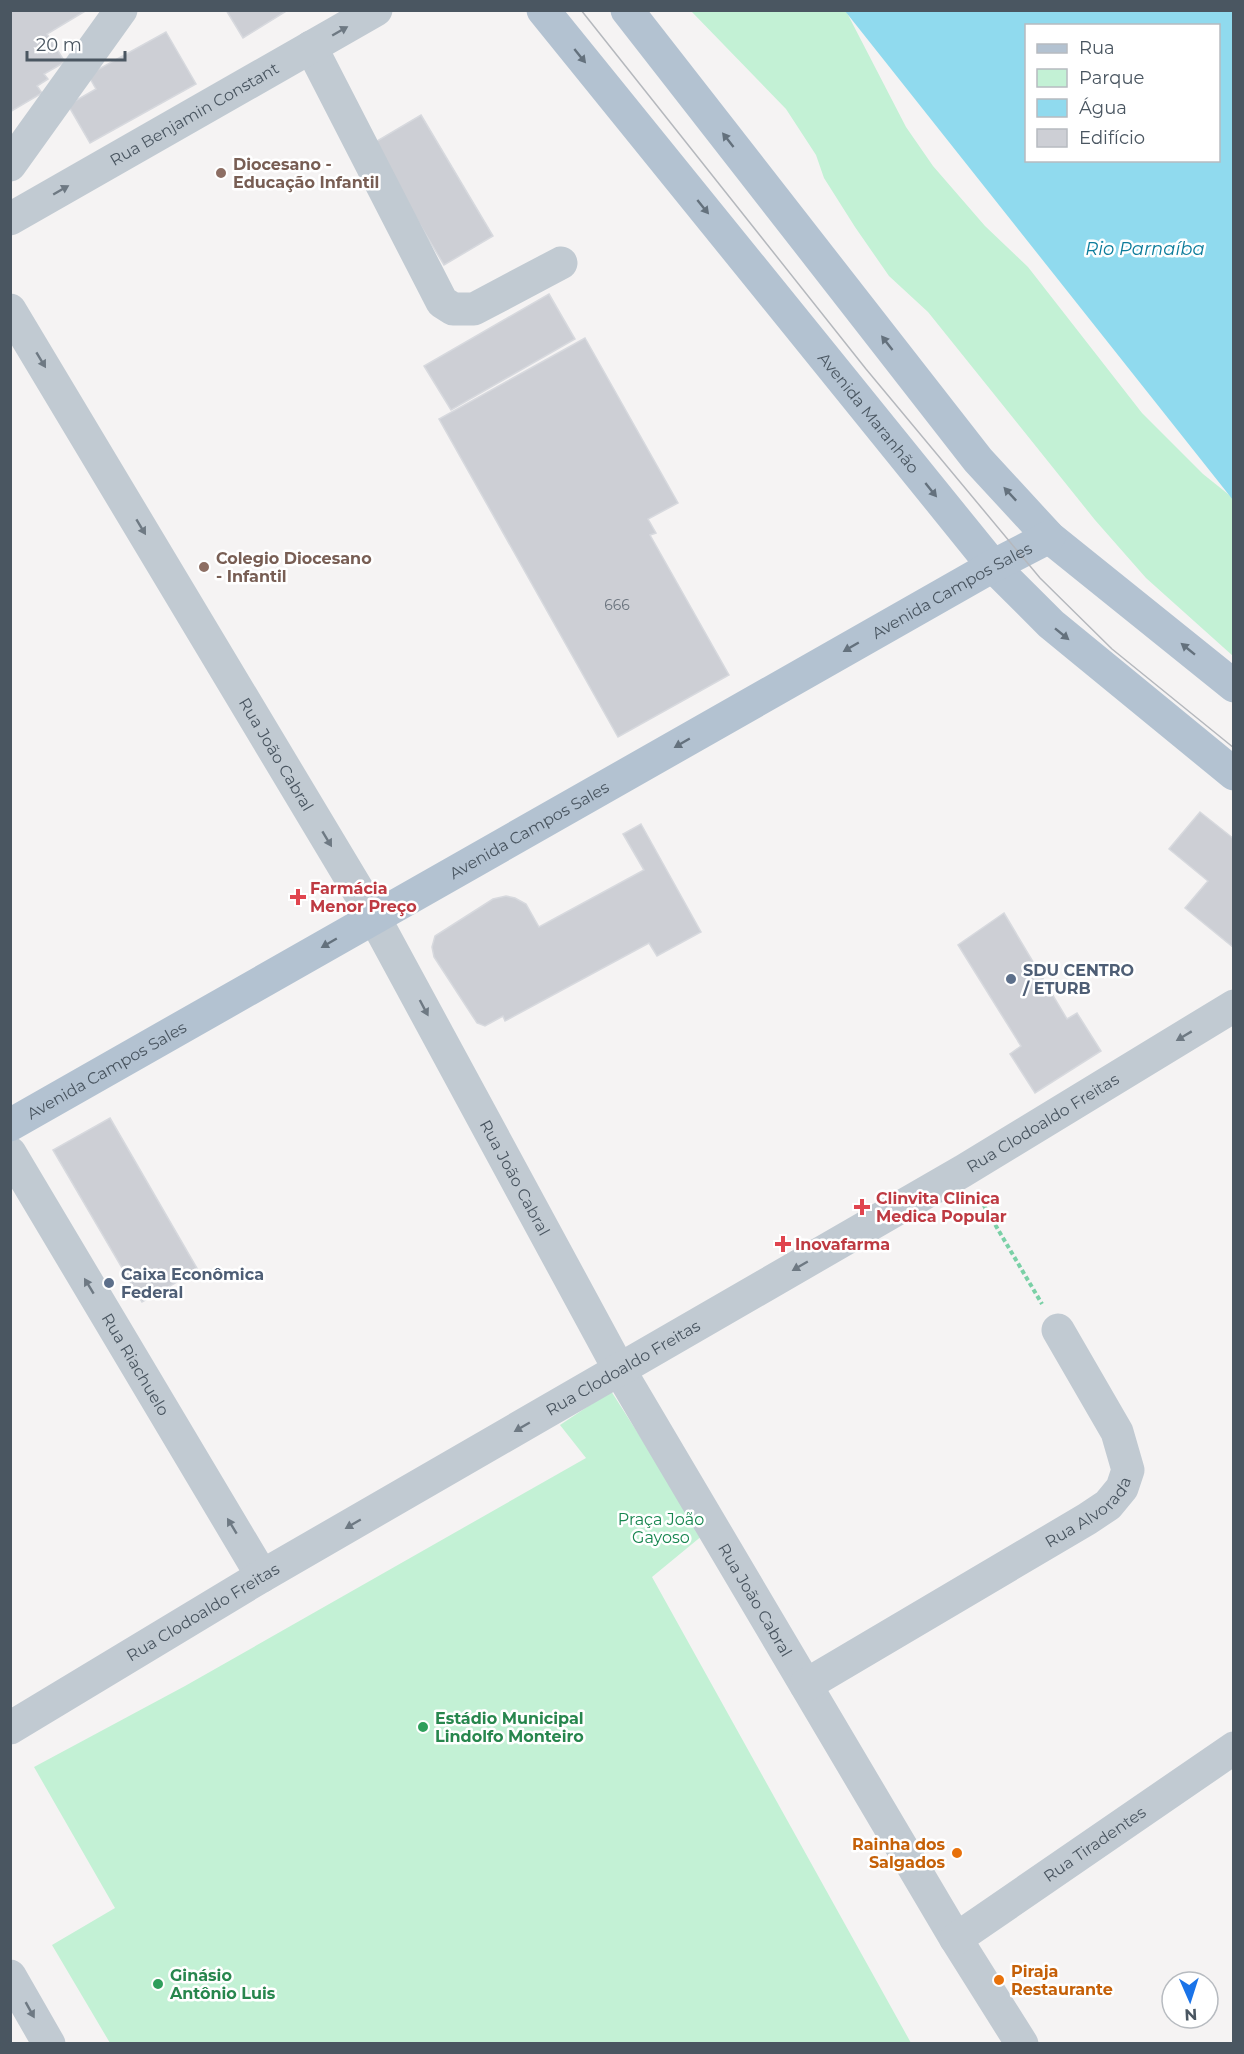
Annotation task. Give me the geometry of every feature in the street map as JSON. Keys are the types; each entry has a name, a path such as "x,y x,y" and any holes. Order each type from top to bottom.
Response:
{"main road":[{"name":"Avenida Maranhão","path":"543,10 993,566 1051,624 1233,774"},
{"path":"627,10 978,460 1049,537 1233,686"},
{"name":"Avenida Campos Sales","path":"10,1125 993,566 1049,537"}],"street":[{"path":"10,165 121,10"},
{"name":"Rua Benjamin Constant","path":"10,219 376,10"},
{"path":"311,48 442,302 453,309 474,309 561,263"},
{"name":"Rua João Cabral","path":"10,310 374,917 620,1371 956,1939 1022,2043"},
{"name":"Rua Clodoaldo Freitas","path":"10,1728 261,1576 620,1371 963,1171 1233,1006"},
{"name":"Rua Riachuelo","path":"10,1153 261,1576"},
{"name":"Rua Alvorada","path":"806,1685 1087,1519 1108,1505 1122,1488 1128,1470 1117,1432 1058,1330"},
{"name":"Rua Tiradentes","path":"956,1939 1233,1748"},
{"path":"10,1976 49,2043"}],"path":[{"path":"963,1171 1058,1330"}],"green space":[{"path":"691,11 846,11 906,127 933,166 985,226 1028,267 1142,413 1203,474 1233,498 1233,656 1146,578 1095,520 928,312 889,276 824,178 816,155 786,109"},
{"name":"Estádio Municipal Lindolfo Monteiro","path":"611,1391 703,1535 652,1577 911,2043 110,2043 52,1945 115,1908 34,1767 185,1686 586,1458 560,1425"}],"water":[{"name":"Rio Parnaíba","path":"845,11 1233,11 1233,500"}],"building":[{"path":"10,10 87,10 47,34 65,62 44,74 48,79 37,86 42,93 10,112"},
{"path":"226,10 288,10 243,38"},
{"path":"166,32 196,84 90,143 68,105 96,89 88,75"},
{"path":"421,115 493,236 444,265 372,144"},
{"path":"549,294 575,339 451,410 424,366"},
{"path":"585,338 678,503 648,519 656,533 650,535 729,675 618,737 439,419"},
{"path":"1200,812 1234,839 1234,948 1185,908 1208,881 1169,849"},
{"path":"641,824 701,932 657,956 649,943 505,1021 503,1016 485,1026 477,1023 434,957 432,947 435,936 493,899 506,896 526,904 539,927 644,870 623,834"},
{"name":"SDU CENTRO / ETURB","path":"1004,913 1067,1019 1077,1013 1101,1051 1035,1093 1010,1054 1021,1046 958,945"},
{"path":"110,1118 198,1270 142,1302 53,1150"}],"tram line":[{"path":"581,10 866,369 1040,578 1112,649 1234,748"}],"place":[{"name":"Diocesano - Educação Infantil","path":"221,173"},
{"name":"Colegio Diocesano - Infantil","path":"204,567"},
{"name":"Farmácia Menor Preço","path":"298,897"},
{"name":"SDU CENTRO / ETURB","path":"1011,979"},
{"name":"Clinvita Clinica Medica Popular","path":"862,1207"},
{"name":"Inovafarma","path":"783,1244"},
{"name":"Caixa Econômica Federal","path":"109,1283"},
{"name":"Estádio Municipal Lindolfo Monteiro","path":"423,1727"},
{"name":"Rainha dos Salgados","path":"957,1853"},
{"name":"Piraja Restaurante","path":"999,1980"},
{"name":"Ginásio Antônio Luis","path":"158,1984"}],"park label":[{"name":"Praça João Gayoso","path":"661,1528"}]}
